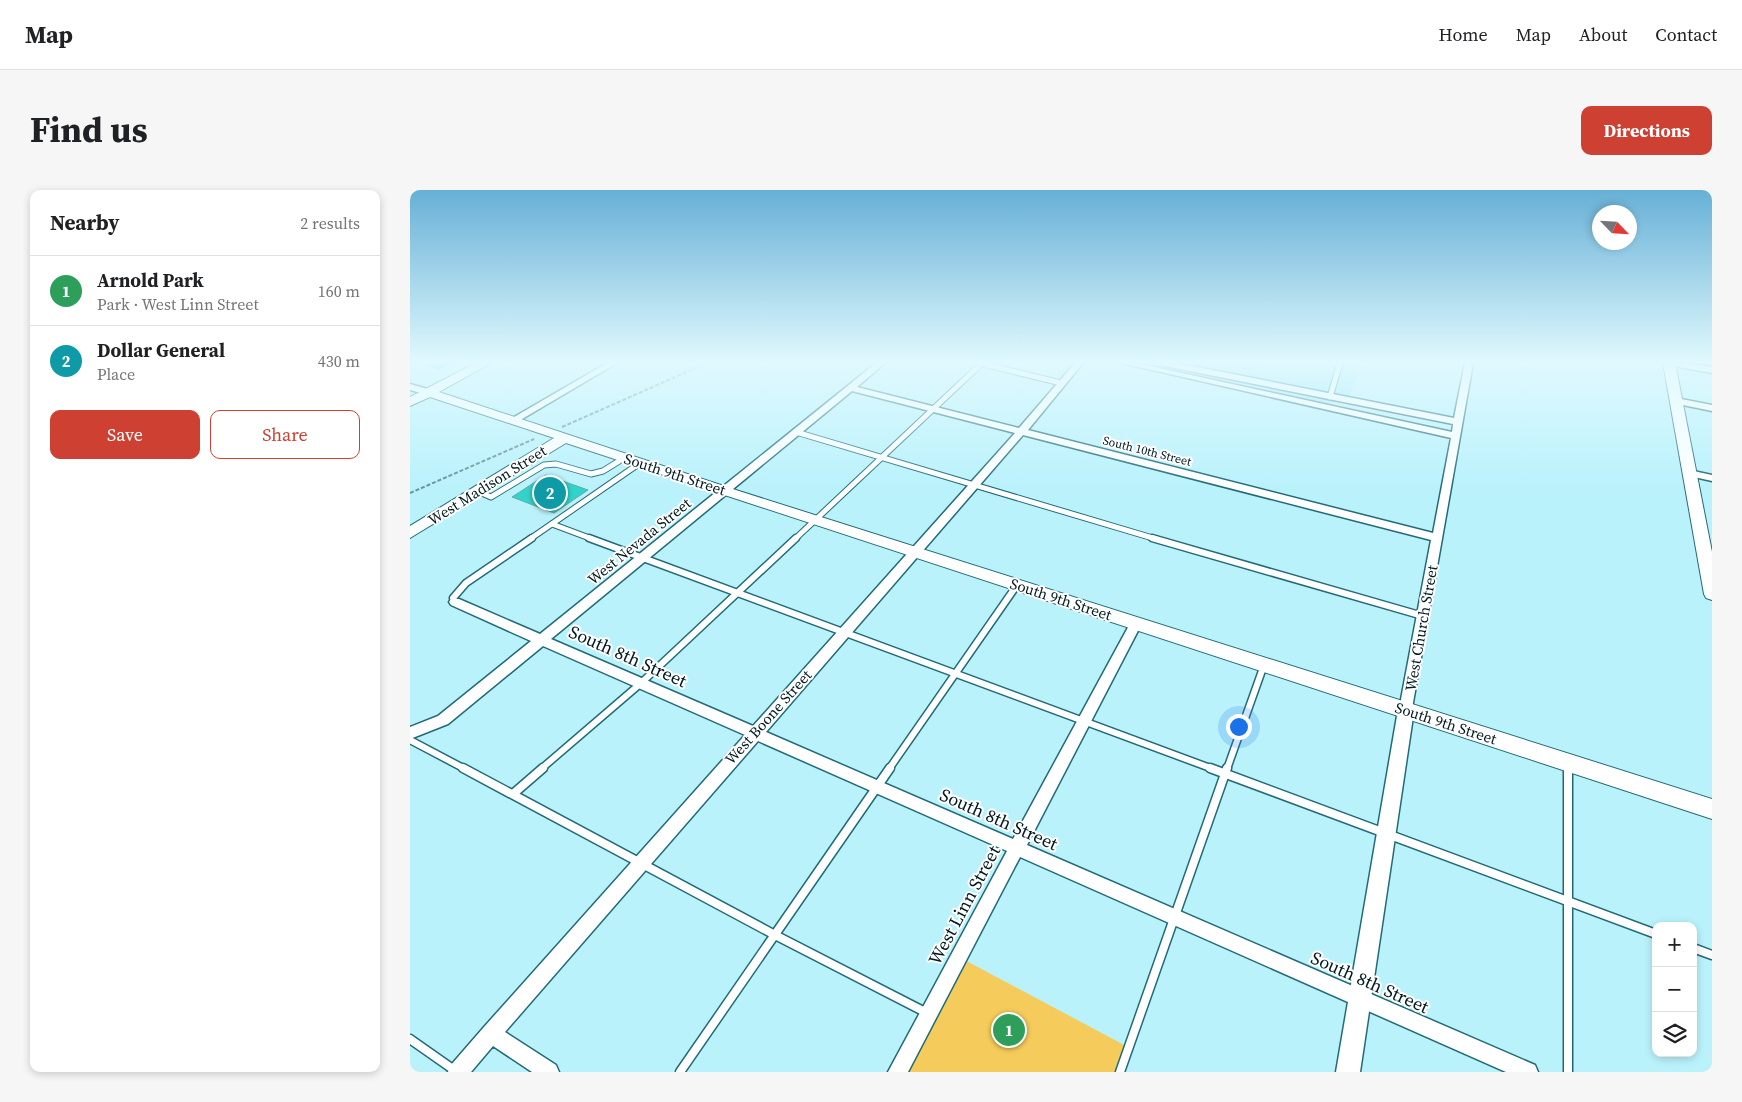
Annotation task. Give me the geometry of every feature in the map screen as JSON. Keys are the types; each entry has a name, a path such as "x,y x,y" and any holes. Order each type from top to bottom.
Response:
{"main road":[{"name":"South 9th Street","path":"465,404 814,520 1712,809"},
{"path":"1677,404 1712,594"},
{"name":"West Madison Street","path":"410,533 564,438"}],"street":[{"path":"514,420 542,404"},
{"name":"West Nevada Street","path":"410,733 443,720 831,404"},
{"name":"South 10th Street","path":"913,404 1437,538"},
{"name":"West Boone Street","path":"457,1072 753,733 1044,404"},
{"path":"1307,404 1315,406 1321,404"},
{"path":"1337,404 1455,436"},
{"path":"1343,404 1458,422"},
{"name":"West Church Street","path":"1348,1072 1406,710 1461,404"},
{"path":"1692,404 1712,408"},
{"path":"1689,473 1712,478"},
{"name":"South 8th Street","path":"455,602 1528,1072"},
{"name":"West Linn Street","path":"898,1072 1136,623"},
{"path":"491,1034 549,1072"}],"lane":[{"path":"513,794 640,684 937,404"},
{"path":"796,432 973,486 1423,616"},
{"path":"477,491 491,497 546,464 555,464 587,475 605,470 624,458"},
{"path":"455,602 453,598 457,591 466,583 640,463"},
{"path":"552,524 1652,932"},
{"path":"680,1072 1017,585"},
{"path":"1120,1072 1264,665"},
{"path":"410,740 775,935 929,1014"},
{"path":"1568,763 1568,1072"},
{"path":"1697,949 1712,955"},
{"path":"410,1038 457,1072"}],"shaded area":[{"path":"959,957 1128,1047 1120,1072 898,1072"}],"building":[{"path":"546,475 588,490 554,513 512,497"}],"place":[{"name":"Dollar General","path":"550,493"},
{"name":"Arnold Park","path":"1009,1030"}]}
